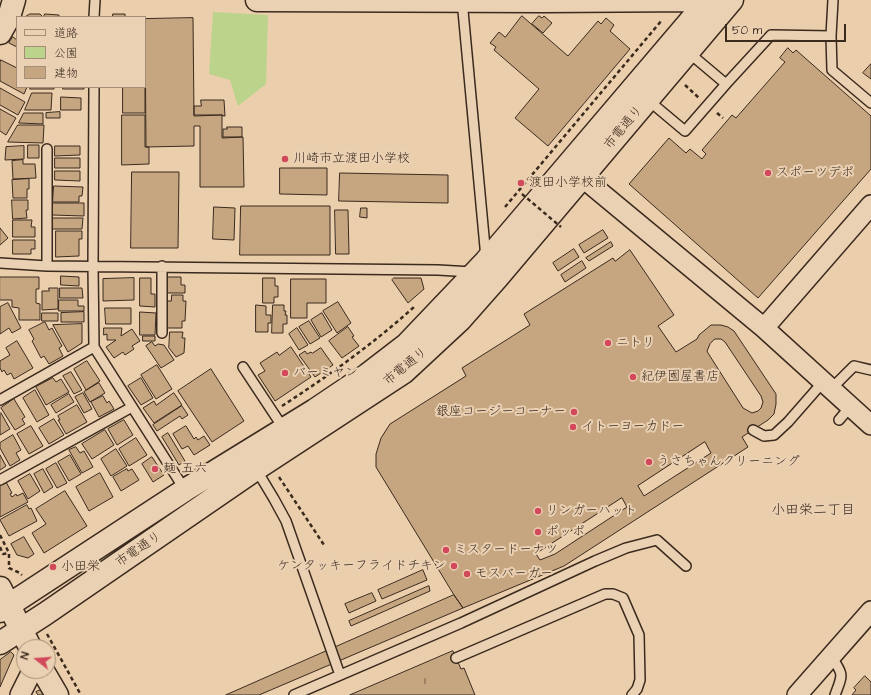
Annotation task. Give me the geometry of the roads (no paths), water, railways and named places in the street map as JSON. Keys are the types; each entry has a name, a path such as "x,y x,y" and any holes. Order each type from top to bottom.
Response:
{"street":[{"path":"0,33 9,17 14,0"},
{"path":"257,0 543,1 666,6 698,0"},
{"name":"市電通り","path":"3,601 186,490 278,420 367,375 406,345 480,266 708,0"},
{"name":"市電通り","path":"1,640 26,638 266,471 404,372 460,320 583,178 732,0"},
{"path":"583,178 764,328 827,385 845,413 871,425"},
{"path":"764,328 871,205"},
{"path":"3,601 26,638"},
{"path":"797,695 871,611"},
{"path":"20,695 28,679"},
{"path":"48,679 57,695"}],"lane":[{"path":"94,16 95,0"},
{"path":"0,263 47,266 438,270 480,266 462,0"},
{"path":"833,0 831,36 832,70 871,103"},
{"path":"648,100 685,131 771,35 831,36"},
{"path":"688,52 726,84"},
{"path":"94,88 94,347 186,490"},
{"path":"47,149 47,266"},
{"path":"162,266 162,333"},
{"path":"0,400 94,347"},
{"path":"753,430 764,436 774,435 827,385 854,366 871,370"},
{"path":"242,367 278,420"},
{"path":"0,480 132,407"},
{"path":"266,471 274,499 286,521 340,675"},
{"path":"294,695 461,623 626,548 657,540 686,566"},
{"path":"456,658 604,594 613,594 624,598 639,636 640,680 637,689 632,695"},
{"path":"831,656 841,670 841,680 836,695"}],"place":[{"name":"川崎市立渡田小学校","path":"285,159"},
{"name":"スポーツデポ","path":"768,173"},
{"name":"渡田小学校前","path":"521,183"},
{"name":"ニトリ","path":"608,343"},
{"name":"バーミヤン","path":"285,373"},
{"name":"紀伊國屋書店","path":"633,377"},
{"name":"銀座コージーコーナー","path":"574,412"},
{"name":"イトーヨーカドー","path":"573,427"},
{"name":"うさちゃんクリーニング","path":"649,462"},
{"name":"麺 五六","path":"155,469"},
{"name":"リンガーハット","path":"538,511"},
{"name":"ポッポ","path":"538,532"},
{"name":"ミスタードーナツ","path":"446,550"},
{"name":"ケンタッキーフライドチキン","path":"454,566"},
{"name":"小田栄","path":"53,567"},
{"name":"モスバーガー","path":"467,574"}],"district":[{"name":"小田栄二丁目","path":"813,511"}]}
